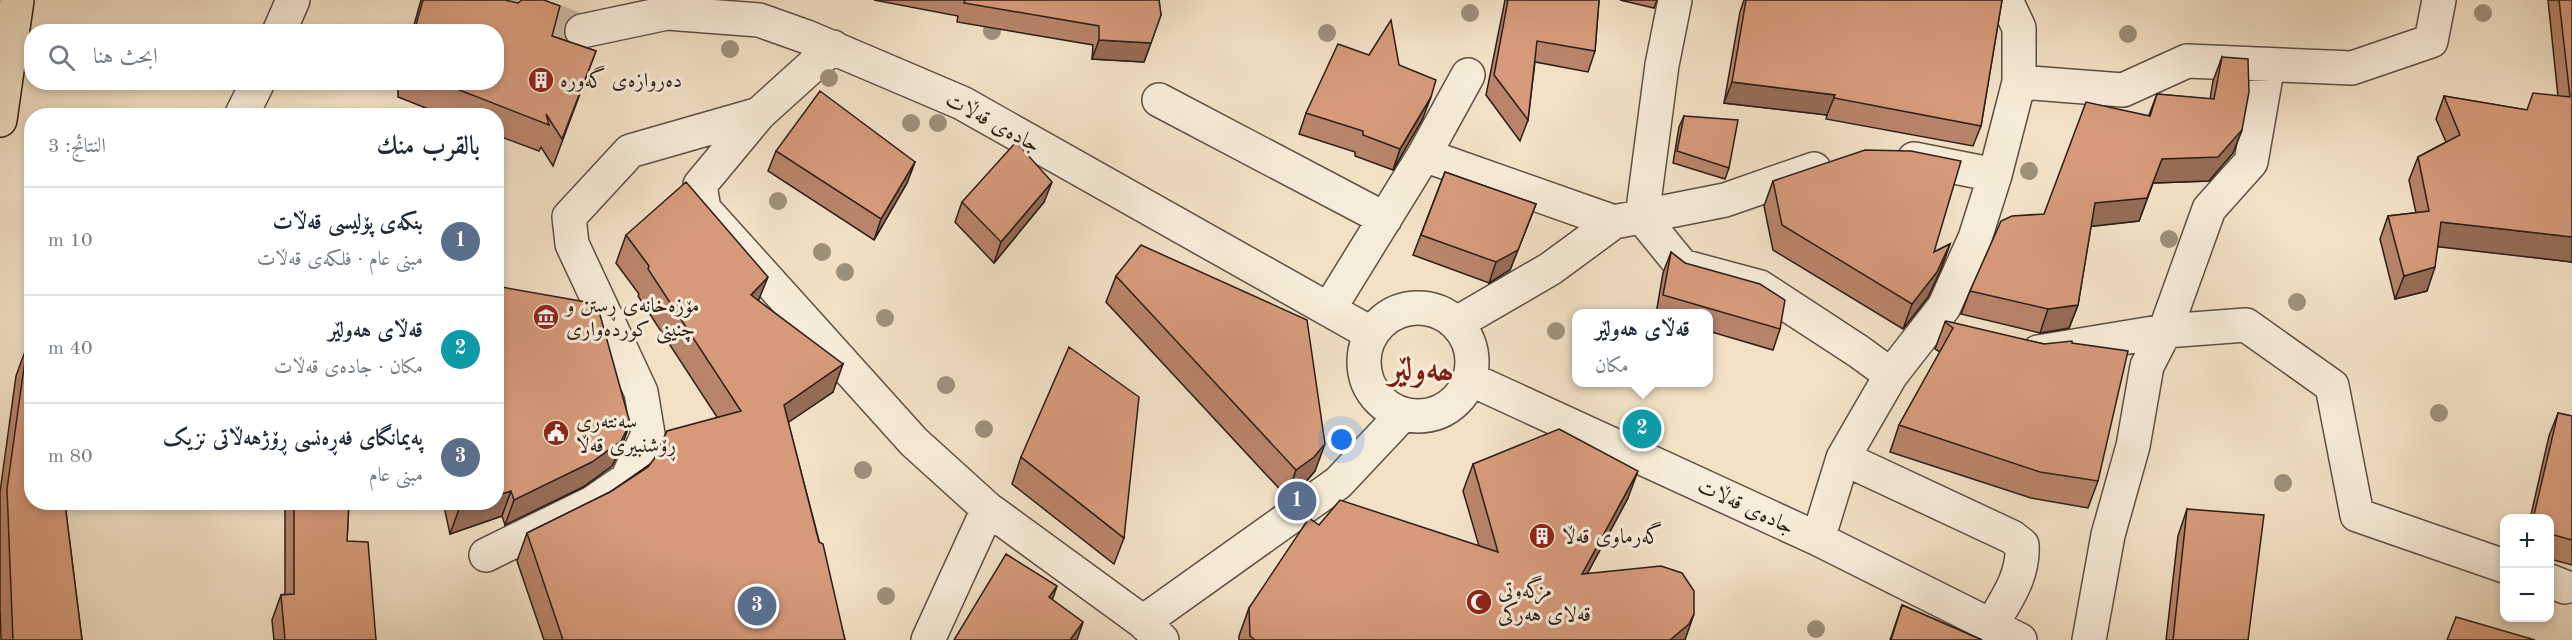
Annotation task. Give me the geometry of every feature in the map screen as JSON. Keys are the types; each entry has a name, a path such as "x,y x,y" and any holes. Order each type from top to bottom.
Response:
{"main road":[{"path":"0,120 17,0"}],"street":[{"path":"282,24 292,0"},
{"path":"1628,219 1675,0"},
{"path":"1818,539 1843,458 1891,375 1944,307 1975,238 1995,175 2019,82 2019,28 2006,0"},
{"path":"2019,82 2123,90 2187,61 2352,68 2431,41 2439,0"},
{"name":"جادەی قەڵات","path":"582,31 667,13 728,9 832,47 907,82 962,103 1372,334"},
{"path":"832,47 759,114 700,185 704,209 914,441 988,509 1152,631 1338,483 1403,414"},
{"path":"2089,640 2108,535 2133,446 2147,366 2165,330 2209,209 2251,162 2268,65"},
{"path":"1329,309 1424,155 1468,75"},
{"path":"245,108 254,90"},
{"path":"1160,100 1385,219"},
{"path":"486,555 591,503 627,479 648,434 641,392 572,244 569,218 630,151 759,114"},
{"path":"1424,155 1628,219 1682,266 1760,287 1891,375"},
{"path":"1884,156 1904,157 1995,175"},
{"path":"1457,322 1550,269 1628,219 1725,200 1843,159"},
{"path":"1412,308 1428,308 1444,313 1457,322 1466,334 1471,349 1470,379 1462,393 1443,409 1419,416 1403,414 1388,407 1376,396 1367,381 1364,365 1365,349 1372,334 1383,321 1396,312 1412,308"},
{"path":"2006,344 2038,352 2165,330 2246,324 2332,386 2357,515 2500,564"},
{"path":"1929,326 1962,334"},
{"name":"جادەی قەڵات","path":"1470,379 1818,539 2020,640"},
{"path":"1843,458 2012,537 2022,545 2023,561 2017,581 1991,626"},
{"path":"927,640 988,509"}],"building":[{"path":"423,0 505,0 518,3 522,0 544,0 560,6 552,36 596,51 562,139 546,114 549,125 459,90 504,90 504,24 416,24"},
{"path":"965,0 1159,0 1161,15 1151,43 1099,40 1099,26 964,3"},
{"path":"1508,0 1599,0 1595,51 1537,41 1528,120 1494,75"},
{"path":"1746,0 2002,0 1981,126 1834,98 1835,95 1732,82"},
{"path":"2559,0 2572,0 2572,237 2441,222 2435,267 2404,276 2388,216 2429,211 2418,157 2460,135 2444,96 2527,110 2533,93 2570,97"},
{"path":"1391,20 1399,65 1436,80 1431,97 1400,149 1363,135 1363,131 1306,113 1338,44 1369,55"},
{"path":"2222,57 2248,59 2249,92 2242,130 2218,157 2162,159 2147,198 2095,203 2078,305 2048,309 1970,291 2001,221 2012,216 2044,214 2086,102 2150,116 2157,94 2214,99"},
{"path":"820,91 915,162 881,219 776,151"},
{"path":"1684,116 1738,120 1729,168 1677,151"},
{"path":"1016,142 1052,182 1001,242 962,202"},
{"path":"1865,150 1911,151 1961,161 1934,252 1950,244 1937,272 1912,304 1782,225 1773,181"},
{"path":"1445,172 1536,204 1518,250 1496,262 1421,235"},
{"path":"686,182 768,277 751,295 843,364 784,405 819,542 823,544 845,640 563,640 527,533 610,492 648,467 667,431 741,411 648,269 649,266 626,235"},
{"path":"1141,245 1307,320 1325,444 1314,457 1296,470 1116,276"},
{"path":"1671,252 1685,263 1760,284 1785,300 1780,329 1663,295"},
{"path":"504,287 597,304 630,423 621,441 592,462 514,500 511,491 504,493"},
{"path":"1946,321 2044,344 2072,341 2072,343 2128,351 2098,481 2040,472 1899,425 1953,328"},
{"path":"1069,347 1139,397 1124,538 1021,457"},
{"path":"24,367 24,510 66,510 82,640 13,640 7,489"},
{"path":"2558,413 2572,416 2572,540 2554,535 2554,514 2534,514"},
{"path":"1559,429 1638,471 1582,574 1661,566 1682,573 1694,591 1694,614 1689,624 1670,640 1255,640 1250,636 1249,608 1309,518 1319,525 1340,500 1498,552 1473,464"},
{"path":"2187,509 2264,515 2248,640 2173,640"},
{"path":"294,510 349,510 347,541 368,542 376,640 285,640 281,595 294,594"},
{"path":"1006,554 1057,586 1049,597 1083,622 1070,640 954,640"},
{"path":"1902,605 1982,640 1891,640"},
{"path":"2456,617 2535,640 2447,640"}],"tunnel":[{"path":"501,0 582,31"}],"place":[{"name":"دەروازەی گەورە","path":"541,80"},
{"name":"مۆزەخانەی ڕستن و چنینی کوردەواری","path":"546,317"},
{"name":"قەڵای هەولێر","path":"1642,429"},
{"name":"سەنتەری ڕۆشنبیری قەڵا","path":"556,433"},
{"name":"بنکەی پۆلیسی قەڵات","path":"1297,501"},
{"name":"گەرماوی قەڵا","path":"1542,536"},
{"name":"مزگەوتی قەلای هەرکی","path":"1479,602"},
{"name":"پەیمانگای فەڕەنسی ڕۆژهەڵاتی نزیک","path":"757,606"}],"district":[{"name":"ھەولێر","path":"1421,368"}]}
